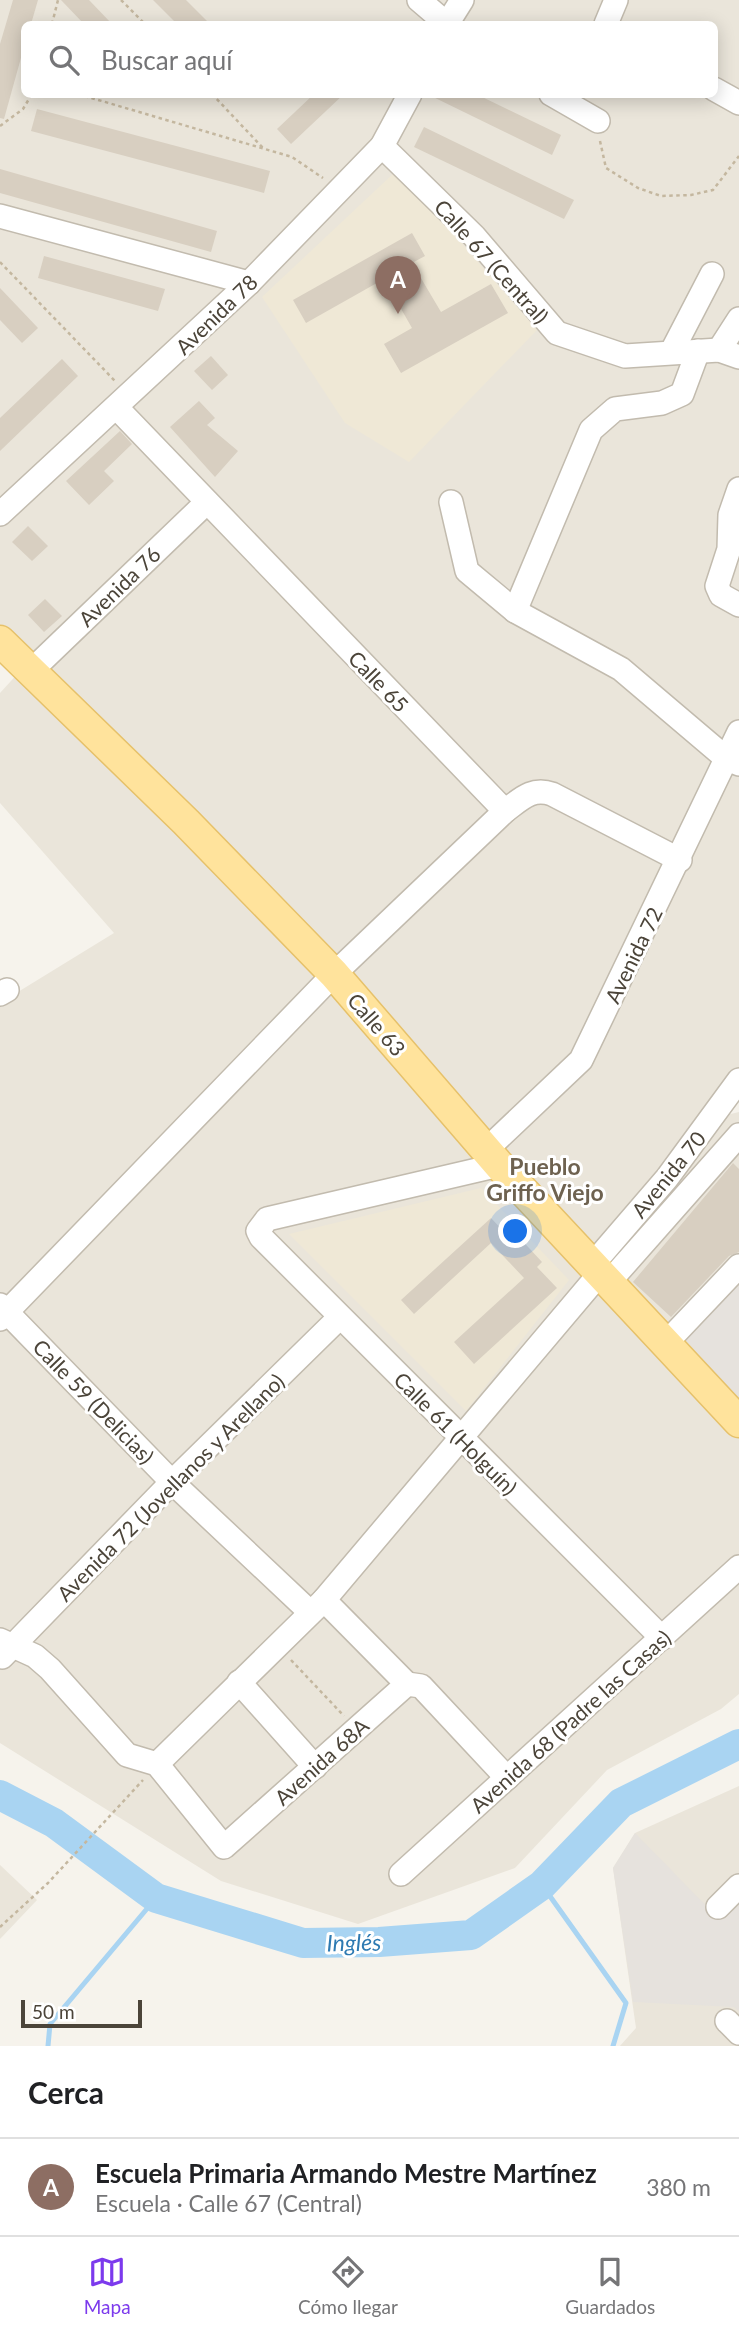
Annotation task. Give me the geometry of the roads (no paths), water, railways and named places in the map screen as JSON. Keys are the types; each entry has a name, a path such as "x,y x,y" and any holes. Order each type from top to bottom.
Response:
{"main road":[{"name":"Calle 63","path":"0,641 186,822 334,974 493,1158 739,1422"}],"street":[{"path":"419,0 444,21"},
{"path":"449,21 462,0"},
{"path":"607,21 616,0"},
{"path":"718,91 739,103"},
{"name":"Avenida 78","path":"0,514 250,283 382,146 408,98"},
{"path":"558,98 597,121"},
{"name":"Calle 67 (Central)","path":"382,146 474,236 557,333 625,356 672,351 719,352"},
{"path":"0,216 250,283"},
{"path":"672,351 712,274"},
{"path":"515,611 591,430 615,409 663,403 682,394 719,352 739,319"},
{"name":"Calle 65","path":"123,402 207,502 505,811"},
{"path":"739,489 730,515 729,550 718,590 739,605"},
{"name":"Avenida 76","path":"31,671 207,502"},
{"path":"451,502 467,570 515,611 621,669 733,762"},
{"name":"Avenida 72","path":"493,1158 581,1060 680,860 733,762 739,732"},
{"path":"2,1312 334,974 505,811 528,794 544,791 680,860"},
{"name":"Avenida 70","path":"601,1272 739,1080"},
{"path":"4,1649 35,1656 50,1669 127,1755 157,1765 317,1606 601,1272 739,1135"},
{"name":"Calle 61 (Holguín)","path":"493,1158 267,1219 261,1223 261,1237 662,1638"},
{"path":"666,1343 739,1266"},
{"name":"Calle 59 (Delicias)","path":"2,1312 172,1482 414,1685 507,1778"},
{"name":"Avenida 72 (Jovellanos y Arellano)","path":"4,1649 340,1317"},
{"name":"Avenida 68 (Padre las Casas)","path":"401,1874 739,1567"},
{"path":"239,1682 315,1767"},
{"name":"Avenida 68A","path":"157,1765 224,1847 356,1730 414,1685"},
{"path":"718,1906 739,1886"}],"waterway":[{"name":"Inglés","path":"0,1795 54,1823 156,1898 303,1943 379,1942 471,1935 542,1885 621,1803 739,1744"},
{"name":"Inglés","path":"542,1885 626,2003 613,2046"},
{"name":"Inglés","path":"48,2046 50,2024 156,1898"}],"place":[{"name":"Escuela Primaria Armando Mestre Martínez","path":"398,314"}],"district":[{"name":"Pueblo Griffo Viejo","path":"545,1179"}]}
